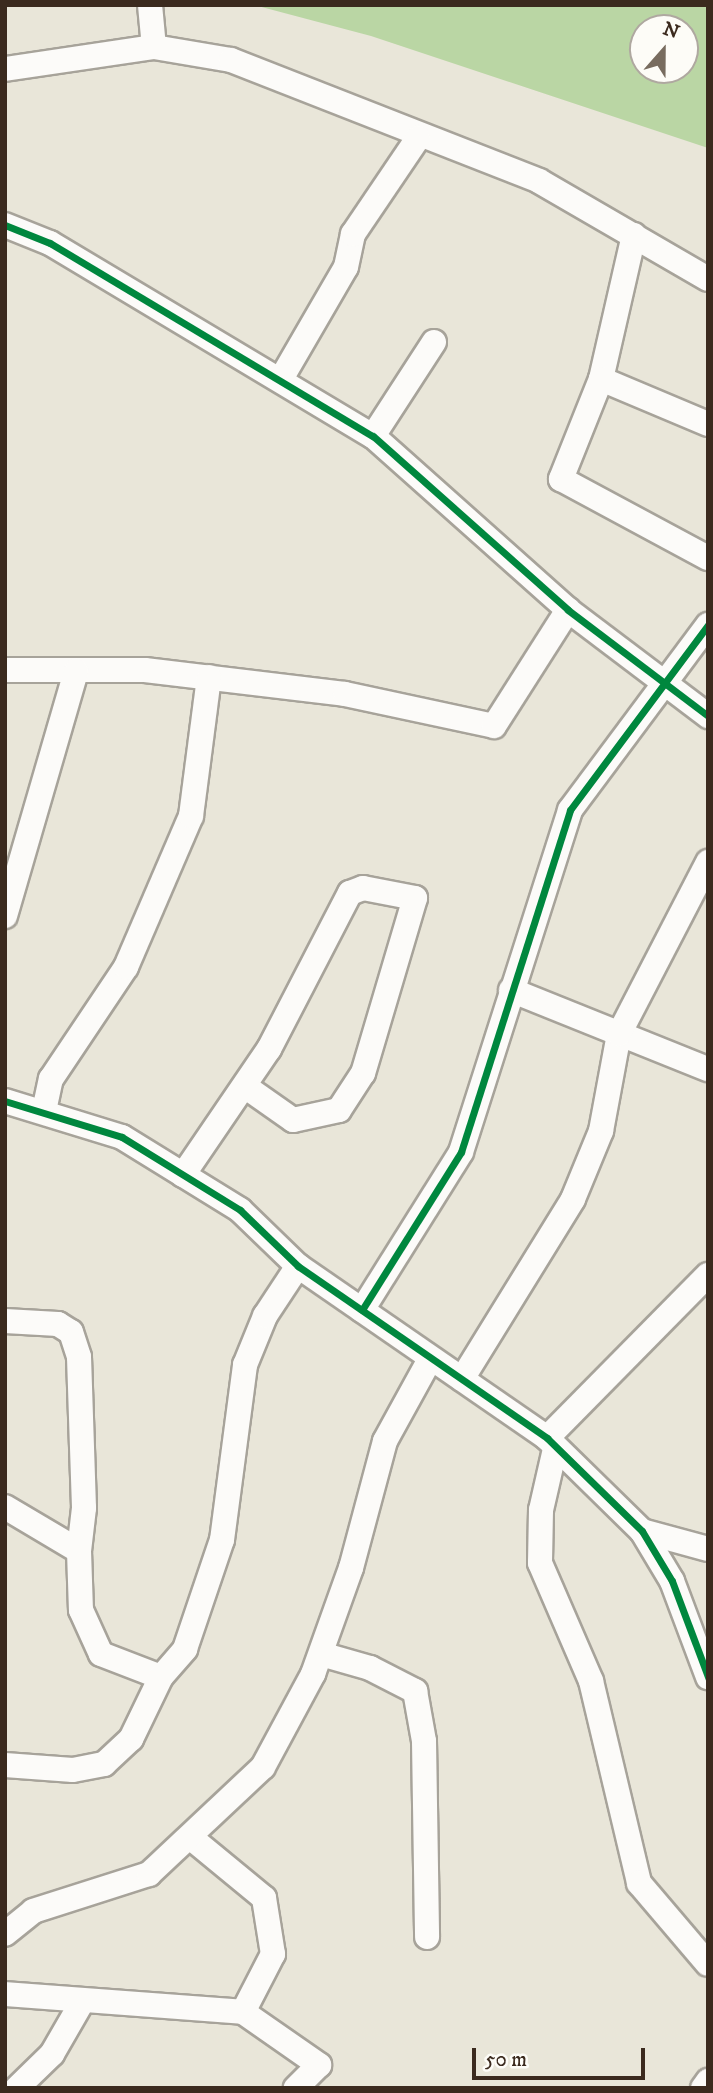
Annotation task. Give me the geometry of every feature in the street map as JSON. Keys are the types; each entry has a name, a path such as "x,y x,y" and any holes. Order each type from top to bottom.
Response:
{"street":[{"path":"150,5 154,47"},
{"path":"5,69 154,47 231,60 418,138 539,181 708,279"},
{"path":"281,379 346,267 353,234 418,138"},
{"path":"5,225 50,243 373,436 568,610 708,716"},
{"path":"634,235 601,379 561,479 708,558"},
{"path":"373,436 434,342"},
{"path":"601,379 708,424"},
{"path":"5,670 209,677 345,694 494,726 568,610"},
{"path":"362,1310 461,1152 570,810 666,685 708,625"},
{"path":"5,916 76,671"},
{"path":"44,1111 51,1079 126,967 191,816 209,677"},
{"path":"462,1379 573,1199 601,1131 619,1034 708,862"},
{"path":"183,1175 246,1087 350,893 363,888 415,898 363,1073 339,1110 293,1120 246,1087"},
{"path":"511,990 708,1069"},
{"path":"5,1101 122,1137 240,1210 298,1266 551,1443 642,1531 672,1581 708,1677"},
{"path":"5,1765 73,1770 104,1764 131,1739 161,1677 200,1621 222,1540 245,1365 265,1316 298,1266"},
{"path":"708,1275 551,1443 541,1510 541,1563 591,1681 639,1882 708,1964"},
{"path":"5,1321 58,1324 71,1332 79,1357 83,1480 79,1551 81,1610 101,1654 161,1677"},
{"path":"5,1934 33,1911 149,1874 263,1767 321,1654 384,1441 430,1359"},
{"path":"5,1507 79,1551"},
{"path":"642,1531 708,1549"},
{"path":"321,1654 370,1668 415,1691 424,1741 427,1937"},
{"path":"190,1837 264,1899 272,1954 243,2012"},
{"path":"5,1994 82,2002 243,2012 319,2065 296,2088"},
{"path":"17,2088 52,2054 82,2002"},
{"path":"703,2088 708,2081"}],"green space":[{"path":"254,5 708,5 708,148 371,36"}],"cycle path":[{"path":"5,225 50,243 373,436 568,610 708,716"},
{"path":"362,1310 461,1152 570,810 708,625"},
{"path":"5,1101 122,1137 240,1210 298,1266 547,1438 642,1531 672,1581 708,1677"}]}
